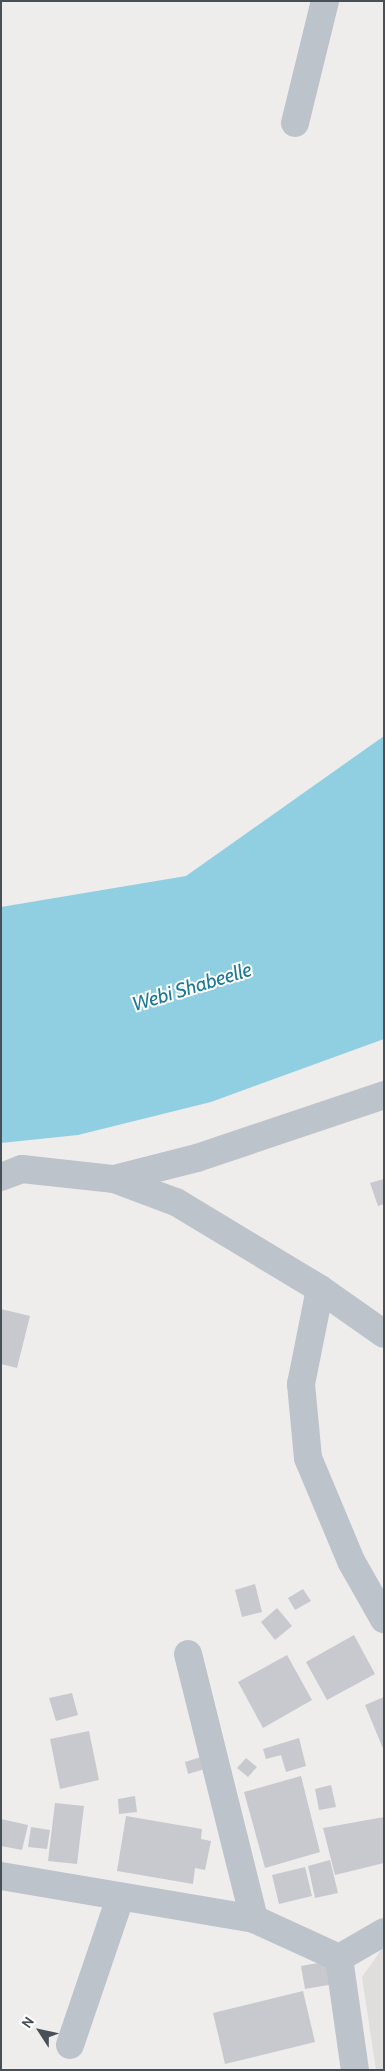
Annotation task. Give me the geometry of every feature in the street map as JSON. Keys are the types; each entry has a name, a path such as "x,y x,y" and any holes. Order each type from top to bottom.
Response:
{"street":[{"path":"295,123 325,1"},
{"path":"114,1179 197,1158 384,1095"},
{"path":"1,1177 22,1170 114,1179 176,1202 320,1289 384,1334"},
{"path":"320,1289 300,1384 308,1458 351,1561 384,1619"},
{"path":"188,1654 254,1919"},
{"path":"1,1876 120,1898 254,1919 339,1958"},
{"path":"70,2045 120,1898"},
{"path":"339,1958 384,1932"},
{"path":"339,1958 355,2070"}],"shaded area":[{"path":"384,1946 384,2070 376,2070 362,1977"}],"water":[{"name":"Webi Shabeelle","path":"384,736 384,1039 211,1102 78,1135 1,1143 1,907 186,876"}],"building":[{"path":"384,1179 384,1204 378,1206 370,1183"},
{"path":"1,1309 30,1316 17,1368 1,1364"},
{"path":"255,1584 262,1612 242,1617 235,1590"},
{"path":"303,1589 311,1601 295,1610 288,1598"},
{"path":"277,1608 292,1626 275,1640 261,1622"},
{"path":"354,1635 375,1674 327,1700 306,1662"},
{"path":"287,1655 312,1700 263,1728 238,1682"},
{"path":"72,1693 78,1715 56,1721 49,1698"},
{"path":"384,1697 384,1751 365,1705"},
{"path":"89,1731 99,1780 60,1789 50,1739"},
{"path":"299,1738 306,1766 286,1772 281,1755 266,1759 263,1749"},
{"path":"201,1757 205,1769 188,1774 185,1762"},
{"path":"246,1758 257,1767 248,1777 237,1768"},
{"path":"301,1776 320,1852 265,1868 244,1792"},
{"path":"331,1785 336,1807 319,1810 315,1789"},
{"path":"135,1796 137,1812 119,1814 118,1799"},
{"path":"55,1803 84,1806 77,1864 48,1861"},
{"path":"126,1816 202,1829 201,1839 211,1841 205,1870 195,1868 193,1884 117,1871"},
{"path":"384,1817 384,1863 335,1875 323,1828"},
{"path":"1,1819 28,1825 22,1850 1,1846"},
{"path":"31,1827 50,1830 47,1849 28,1847"},
{"path":"330,1860 338,1893 315,1898 308,1866"},
{"path":"305,1867 312,1896 279,1904 272,1875"},
{"path":"330,1961 334,1984 305,1989 301,1966"},
{"path":"303,1991 315,2042 225,2064 213,2013"}]}
